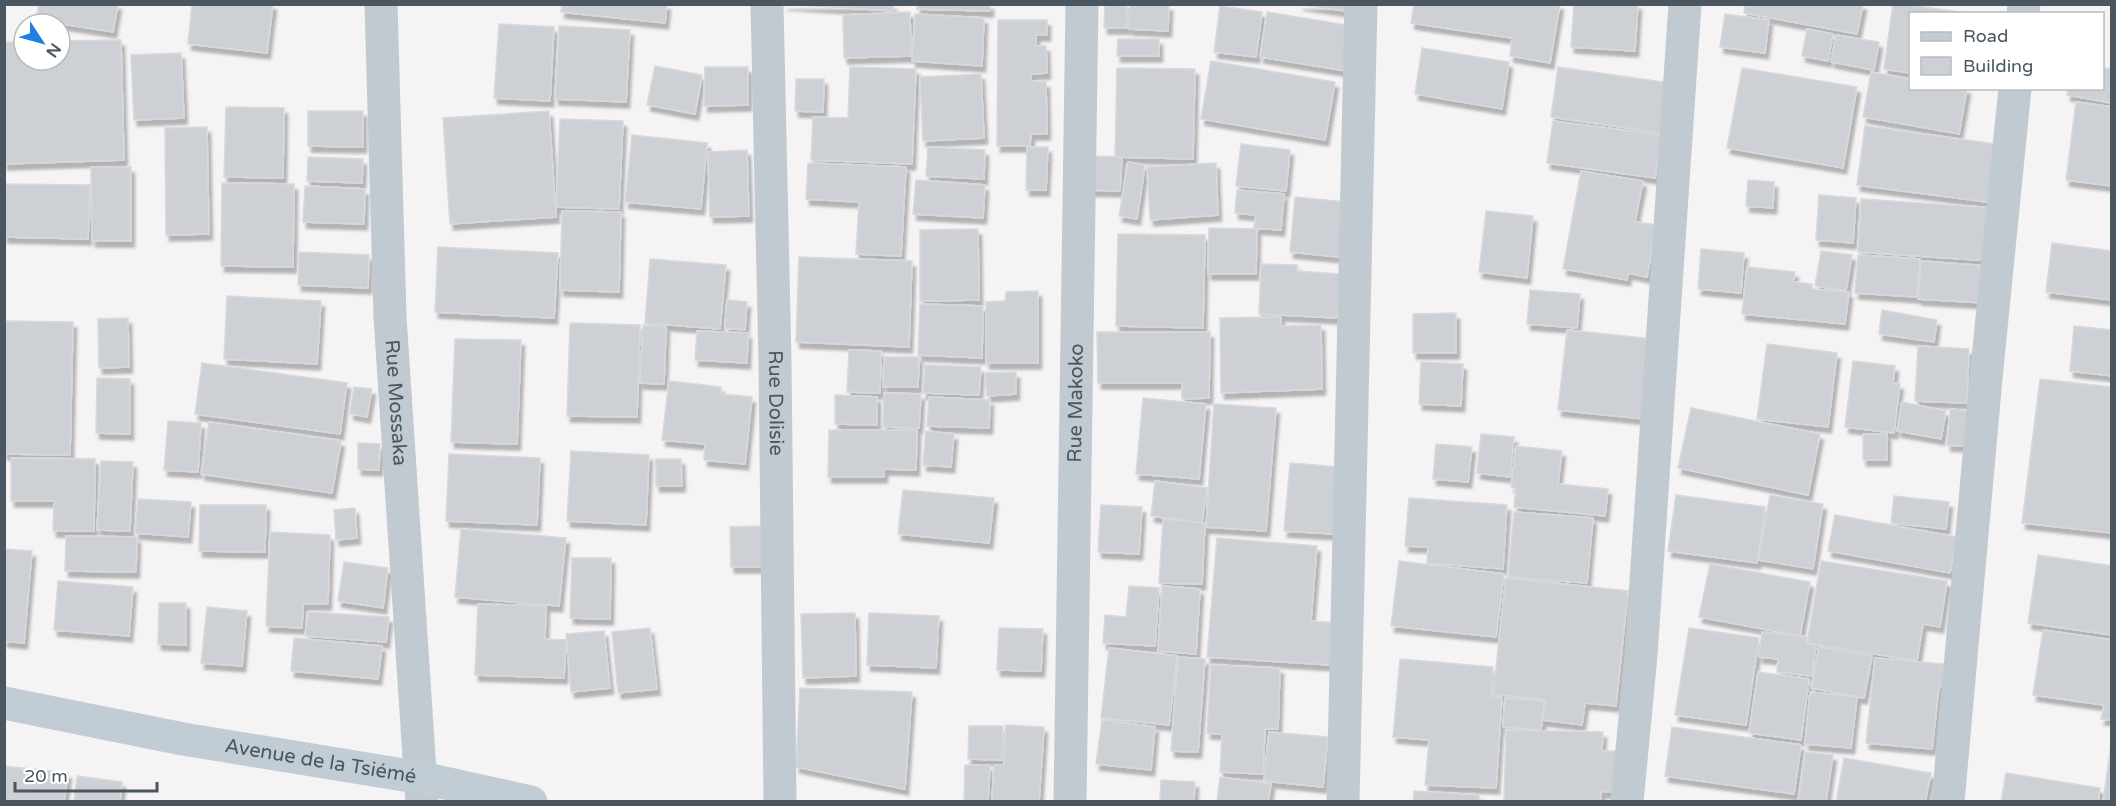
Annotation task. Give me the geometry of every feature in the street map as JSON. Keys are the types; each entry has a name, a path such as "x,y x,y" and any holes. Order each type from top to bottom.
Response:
{"main road":[{"name":"Avenue de la Tsiémé","path":"4,703 422,790 531,801"}],"street":[{"name":"Rue Mossaka","path":"381,4 390,317 422,790"},
{"name":"Rue Dolisie","path":"767,4 775,363 780,801"},
{"name":"Rue Makoko","path":"1070,801 1082,4"},
{"path":"1343,801 1361,4"},
{"path":"1627,801 1641,655 1685,4"},
{"path":"1948,801 2015,90"}],"building":[{"path":"39,4 118,4 113,32 72,26 72,12 38,12"},
{"path":"192,4 273,4 267,53 188,44"},
{"path":"562,4 667,4 665,23 561,12"},
{"path":"784,4 893,4 893,11"},
{"path":"917,4 990,4 990,11 917,9"},
{"path":"1105,4 1127,4 1127,28 1104,28"},
{"path":"1130,4 1169,5 1168,31 1129,29"},
{"path":"1299,4 1346,4 1345,11"},
{"path":"1414,4 1560,4 1550,63 1510,56 1512,38 1411,23"},
{"path":"1574,4 1638,4 1635,51 1571,47"},
{"path":"1745,4 1863,4 1857,34 1744,13"},
{"path":"1893,4 1960,12 1909,12 1909,73 1884,69"},
{"path":"1220,6 1262,12 1256,57 1214,52"},
{"path":"910,12 911,56 844,58 843,15"},
{"path":"1267,12 1353,26 1346,71 1260,57"},
{"path":"915,14 984,18 982,66 912,61"},
{"path":"1725,14 1769,20 1765,53 1720,47"},
{"path":"998,20 1047,20 1047,35 1036,35 1036,46 1046,46 1047,73 1031,74 1031,81 1046,82 1047,134 1031,134 1030,146 997,146"},
{"path":"499,24 554,27 550,101 494,98"},
{"path":"559,26 630,30 626,102 555,99"},
{"path":"1807,29 1833,34 1828,61 1802,56"},
{"path":"1836,35 1879,42 1874,70 1831,62"},
{"path":"1118,39 1159,39 1159,56 1117,56"},
{"path":"121,40 124,160 4,164 4,42 12,42 12,72 72,72 72,41"},
{"path":"1422,48 1509,62 1502,109 1415,94"},
{"path":"181,53 184,118 134,120 131,55"},
{"path":"1211,61 1335,82 1325,140 1201,119"},
{"path":"655,66 702,75 695,114 647,105"},
{"path":"705,67 748,67 748,105 704,106"},
{"path":"850,67 916,69 912,164 811,160 813,117 848,118"},
{"path":"1558,67 1669,83 1662,133 1551,117"},
{"path":"1117,68 1195,69 1193,159 1115,157"},
{"path":"1742,68 1857,87 1843,168 1727,148"},
{"path":"2104,68 2112,69 2112,103 2067,95 2068,90 2104,90"},
{"path":"1871,72 1909,79 1909,90 1967,90 1959,134 1863,117"},
{"path":"981,74 984,138 923,141 920,77"},
{"path":"796,79 824,79 823,112 795,111"},
{"path":"2076,102 2112,107 2112,186 2066,180"},
{"path":"226,107 284,108 283,178 224,177"},
{"path":"308,111 363,111 363,147 308,146"},
{"path":"549,111 556,217 450,224 443,118"},
{"path":"560,119 623,121 619,209 556,207"},
{"path":"1553,121 1661,135 1655,178 1547,163"},
{"path":"1865,126 2003,145 1994,203 1857,185"},
{"path":"207,127 209,234 166,235 165,128"},
{"path":"632,135 707,143 701,209 625,202"},
{"path":"1241,144 1290,150 1286,191 1236,186"},
{"path":"928,147 985,150 984,179 926,176"},
{"path":"1027,147 1048,147 1046,190 1026,190"},
{"path":"747,150 749,216 710,217 708,152"},
{"path":"1089,156 1122,157 1120,191 1087,190"},
{"path":"308,157 363,159 362,183 307,181"},
{"path":"1128,162 1145,165 1137,219 1119,216"},
{"path":"808,163 906,167 901,256 856,254 859,202 806,199"},
{"path":"1216,163 1218,215 1150,220 1147,167"},
{"path":"91,167 131,167 131,241 92,241"},
{"path":"1581,171 1643,181 1635,222 1656,225 1647,277 1628,273 1627,280 1563,269"},
{"path":"916,180 985,185 983,218 913,214"},
{"path":"1748,180 1774,182 1773,208 1746,206"},
{"path":"222,183 294,184 293,267 221,266"},
{"path":"4,184 90,185 88,239 4,237"},
{"path":"305,186 365,189 364,224 303,222"},
{"path":"1237,190 1284,194 1281,230 1254,228 1256,215 1235,213"},
{"path":"1819,195 1856,198 1853,243 1816,240"},
{"path":"1295,197 1345,202 1339,257 1290,252"},
{"path":"1861,199 1995,208 1991,261 1858,252"},
{"path":"562,211 621,212 619,292 560,290"},
{"path":"1486,211 1533,216 1527,278 1479,272"},
{"path":"1209,228 1257,229 1256,274 1208,274"},
{"path":"978,229 979,300 920,301 920,230"},
{"path":"1118,234 1205,235 1203,328 1116,326"},
{"path":"2052,243 2112,251 2112,300 2046,292"},
{"path":"438,247 558,253 554,318 435,312"},
{"path":"1701,249 1744,253 1741,293 1698,289"},
{"path":"1821,251 1852,255 1846,291 1815,286"},
{"path":"299,252 369,255 368,288 298,285"},
{"path":"1858,255 1920,259 1917,297 1855,293"},
{"path":"799,257 912,261 909,347 796,342"},
{"path":"650,259 726,265 720,329 645,323"},
{"path":"1921,261 1988,266 1985,303 1918,299"},
{"path":"1261,264 1297,265 1297,271 1340,274 1337,318 1259,314"},
{"path":"1747,267 1795,272 1793,282 1812,284 1812,289 1849,292 1845,324 1742,314"},
{"path":"1530,290 1580,294 1577,328 1527,324"},
{"path":"1038,291 1038,363 986,363 986,302 1005,301 1006,292"},
{"path":"227,296 321,301 317,364 224,359"},
{"path":"727,300 747,302 745,330 725,328"},
{"path":"920,304 983,306 982,358 918,355"},
{"path":"1882,310 1937,320 1934,342 1879,334"},
{"path":"1456,313 1456,353 1413,353 1413,314"},
{"path":"1281,317 1281,326 1321,325 1322,389 1221,393 1220,318"},
{"path":"128,318 129,367 99,368 98,319"},
{"path":"4,321 73,322 70,455 4,454"},
{"path":"570,323 640,325 637,417 567,416"},
{"path":"643,325 666,327 664,384 640,383"},
{"path":"2074,326 2112,330 2112,376 2070,371"},
{"path":"1567,330 1653,339 1644,419 1558,410"},
{"path":"697,331 748,333 747,363 695,360"},
{"path":"1097,332 1210,332 1209,398 1182,399 1182,383 1098,383"},
{"path":"455,339 521,340 517,444 451,442"},
{"path":"1767,344 1837,353 1828,427 1757,419"},
{"path":"1918,346 1969,349 1967,403 1915,401"},
{"path":"849,350 881,351 880,393 847,392"},
{"path":"884,357 919,357 918,387 883,387"},
{"path":"1853,361 1895,366 1893,383 1900,384 1894,433 1845,427"},
{"path":"1421,362 1463,364 1461,406 1419,404"},
{"path":"202,363 347,383 340,434 195,414"},
{"path":"925,365 981,367 979,395 923,393"},
{"path":"1016,372 1016,394 987,396 985,373"},
{"path":"97,378 130,379 130,434 96,433"},
{"path":"2040,379 2112,387 2112,533 2022,523"},
{"path":"669,381 721,387 721,394 752,397 745,464 704,460 705,444 662,440"},
{"path":"354,387 372,389 367,417 350,414"},
{"path":"884,393 921,394 919,428 883,427"},
{"path":"835,395 877,397 877,425 835,424"},
{"path":"929,397 990,400 989,428 927,426"},
{"path":"1143,398 1206,404 1199,479 1136,474"},
{"path":"1902,402 1946,411 1941,439 1897,431"},
{"path":"1214,404 1276,408 1266,531 1206,527"},
{"path":"1691,408 1820,434 1808,495 1678,468"},
{"path":"1950,409 1980,412 1976,447 1947,445"},
{"path":"168,421 201,423 198,472 164,470"},
{"path":"209,422 341,441 332,493 201,474"},
{"path":"829,430 917,430 916,470 884,469 884,477 828,477"},
{"path":"926,431 954,434 951,467 923,465"},
{"path":"1481,434 1514,437 1510,477 1477,473"},
{"path":"1863,434 1887,434 1887,460 1863,460"},
{"path":"358,443 380,444 379,470 358,469"},
{"path":"1436,444 1472,447 1468,482 1433,479"},
{"path":"1516,446 1562,451 1558,484 1608,489 1605,516 1514,507 1516,488 1511,487"},
{"path":"571,451 649,455 646,525 567,521"},
{"path":"449,454 540,458 537,525 446,521"},
{"path":"11,458 95,459 94,531 53,531 54,501 11,501"},
{"path":"656,459 681,459 682,486 656,486"},
{"path":"101,461 133,462 130,531 97,530"},
{"path":"1290,463 1340,467 1334,534 1284,531"},
{"path":"1155,481 1207,488 1202,523 1151,516"},
{"path":"903,490 994,498 989,543 898,534"},
{"path":"1676,495 1765,507 1757,563 1668,551"},
{"path":"1770,495 1823,504 1813,569 1758,560"},
{"path":"1894,496 1949,502 1946,529 1891,523"},
{"path":"1409,498 1507,505 1503,569 1427,563 1428,547 1405,546"},
{"path":"138,499 191,502 188,537 135,533"},
{"path":"200,505 266,505 265,552 199,551"},
{"path":"1101,505 1142,507 1139,554 1098,552"},
{"path":"355,508 357,538 336,540 334,510"},
{"path":"1514,512 1593,518 1587,583 1508,577"},
{"path":"1835,515 1958,537 1950,573 1828,551"},
{"path":"1163,519 1205,523 1202,584 1159,583"},
{"path":"761,526 762,567 731,567 730,527"},
{"path":"461,529 566,538 559,606 455,597"},
{"path":"270,532 330,535 328,604 303,604 302,628 266,626"},
{"path":"66,536 137,537 136,572 65,571"},
{"path":"1217,538 1317,546 1311,621 1335,623 1331,665 1207,657"},
{"path":"4,549 32,551 24,643 4,641"},
{"path":"2038,555 2112,566 2112,635 2028,623"},
{"path":"572,558 611,558 610,619 570,618"},
{"path":"1399,561 1504,574 1496,637 1391,626"},
{"path":"1821,561 1947,581 1940,627 1923,624 1917,661 1807,643"},
{"path":"344,562 388,568 383,608 338,601"},
{"path":"1710,564 1810,582 1800,636 1699,617"},
{"path":"1506,578 1628,591 1616,706 1585,703 1582,725 1543,720 1546,700 1493,694"},
{"path":"58,581 133,587 129,636 54,630"},
{"path":"1129,586 1159,588 1155,646 1103,643 1105,615 1126,617"},
{"path":"1162,586 1200,589 1196,654 1158,651"},
{"path":"159,603 186,603 186,645 158,644"},
{"path":"478,604 546,606 545,639 566,640 564,678 475,675"},
{"path":"207,607 247,611 242,666 201,663"},
{"path":"308,612 389,617 386,642 305,636"},
{"path":"855,613 856,676 803,678 801,614"},
{"path":"869,613 939,616 936,668 867,665"},
{"path":"650,628 657,689 618,693 612,632"},
{"path":"999,628 1043,629 1041,671 997,670"},
{"path":"1689,628 1759,638 1746,725 1675,715"},
{"path":"2043,630 2112,640 2112,720 2101,719 2104,705 2033,695"},
{"path":"604,631 610,688 571,692 566,634"},
{"path":"1762,632 1807,637 1806,644 1816,645 1812,676 1777,672 1778,659 1759,657"},
{"path":"294,638 382,646 378,679 291,671"},
{"path":"1819,647 1872,656 1864,698 1811,688"},
{"path":"1109,648 1177,656 1169,725 1101,718"},
{"path":"1178,657 1205,659 1198,752 1171,751"},
{"path":"1875,658 1956,665 1954,688 1939,687 1932,749 1866,743"},
{"path":"1400,659 1493,667 1491,696 1502,697 1496,788 1425,785 1429,740 1393,737"},
{"path":"1211,665 1280,668 1278,729 1265,729 1263,774 1220,772 1222,734 1207,733"},
{"path":"1758,672 1809,679 1801,740 1749,733"},
{"path":"800,688 912,692 905,789 796,767"},
{"path":"1810,692 1857,697 1851,748 1805,744"},
{"path":"1505,698 1544,701 1541,730 1503,727"},
{"path":"1102,720 1155,727 1151,770 1096,764"},
{"path":"1006,725 1044,727 1039,802 992,802 994,765 1004,765"},
{"path":"969,726 1003,726 1002,760 968,759"},
{"path":"1672,727 1801,745 1794,794 1665,776"},
{"path":"1506,730 1603,732 1602,751 1623,751 1622,792 1601,792 1601,802 1504,802"},
{"path":"1269,732 1328,737 1323,787 1264,781"},
{"path":"2111,745 2112,802 2103,802"},
{"path":"1805,752 1833,755 1826,802 1798,802"},
{"path":"1844,758 1931,773 1925,802 1836,802"},
{"path":"965,765 990,765 988,801 964,800"},
{"path":"4,766 68,773 64,802 4,802"},
{"path":"2006,773 2100,788 2098,802 2001,802"},
{"path":"77,776 122,782 120,802 74,802"},
{"path":"1220,777 1271,784 1268,802 1217,802"},
{"path":"1161,780 1195,782 1194,802 1160,802"},
{"path":"1414,791 1479,795 1479,802 1413,802"}]}
